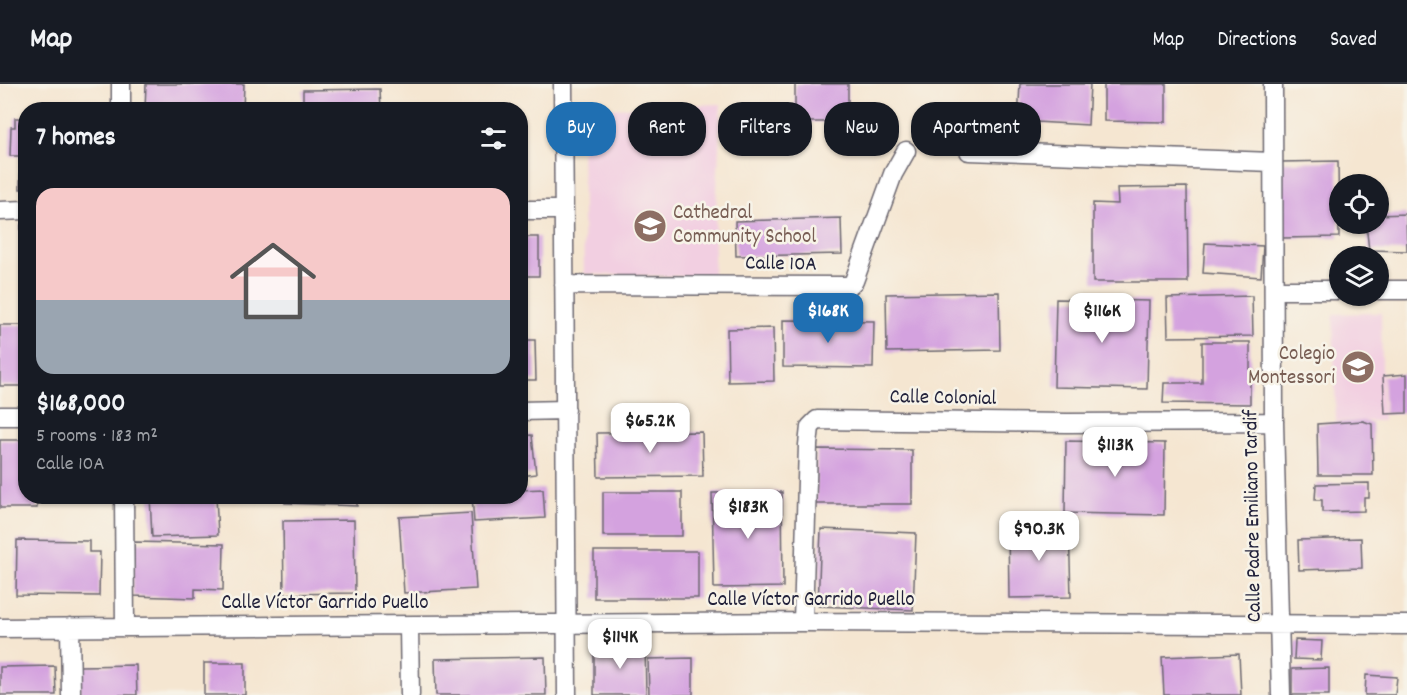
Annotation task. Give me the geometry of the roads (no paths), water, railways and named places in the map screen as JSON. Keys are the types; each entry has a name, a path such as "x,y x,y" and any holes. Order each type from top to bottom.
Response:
{"street":[{"path":"121,84 121,102"},
{"path":"563,84 567,695"},
{"name":"Calle Padre Emiliano Tardif","path":"1273,84 1274,422 1281,695"},
{"name":"Calle 10A","path":"564,285 841,288 849,286 854,281 893,174 906,151"},
{"path":"1041,154 1273,162"},
{"path":"0,211 18,210"},
{"path":"528,210 564,210"},
{"path":"1275,290 1329,290"},
{"path":"1389,290 1407,290"},
{"path":"528,411 566,410"},
{"path":"0,416 18,416"},
{"name":"Calle Colonial","path":"802,622 809,429 817,420 1068,423 1274,422"},
{"path":"124,504 125,627"},
{"name":"Calle Víctor Garrido Puello","path":"0,627 802,622 1407,625"},
{"path":"409,626 410,695"},
{"path":"70,627 71,695"}],"place":[{"name":"Cathedral Community School","path":"650,226"},
{"name":"Colegio Montessori","path":"1358,367"}]}
